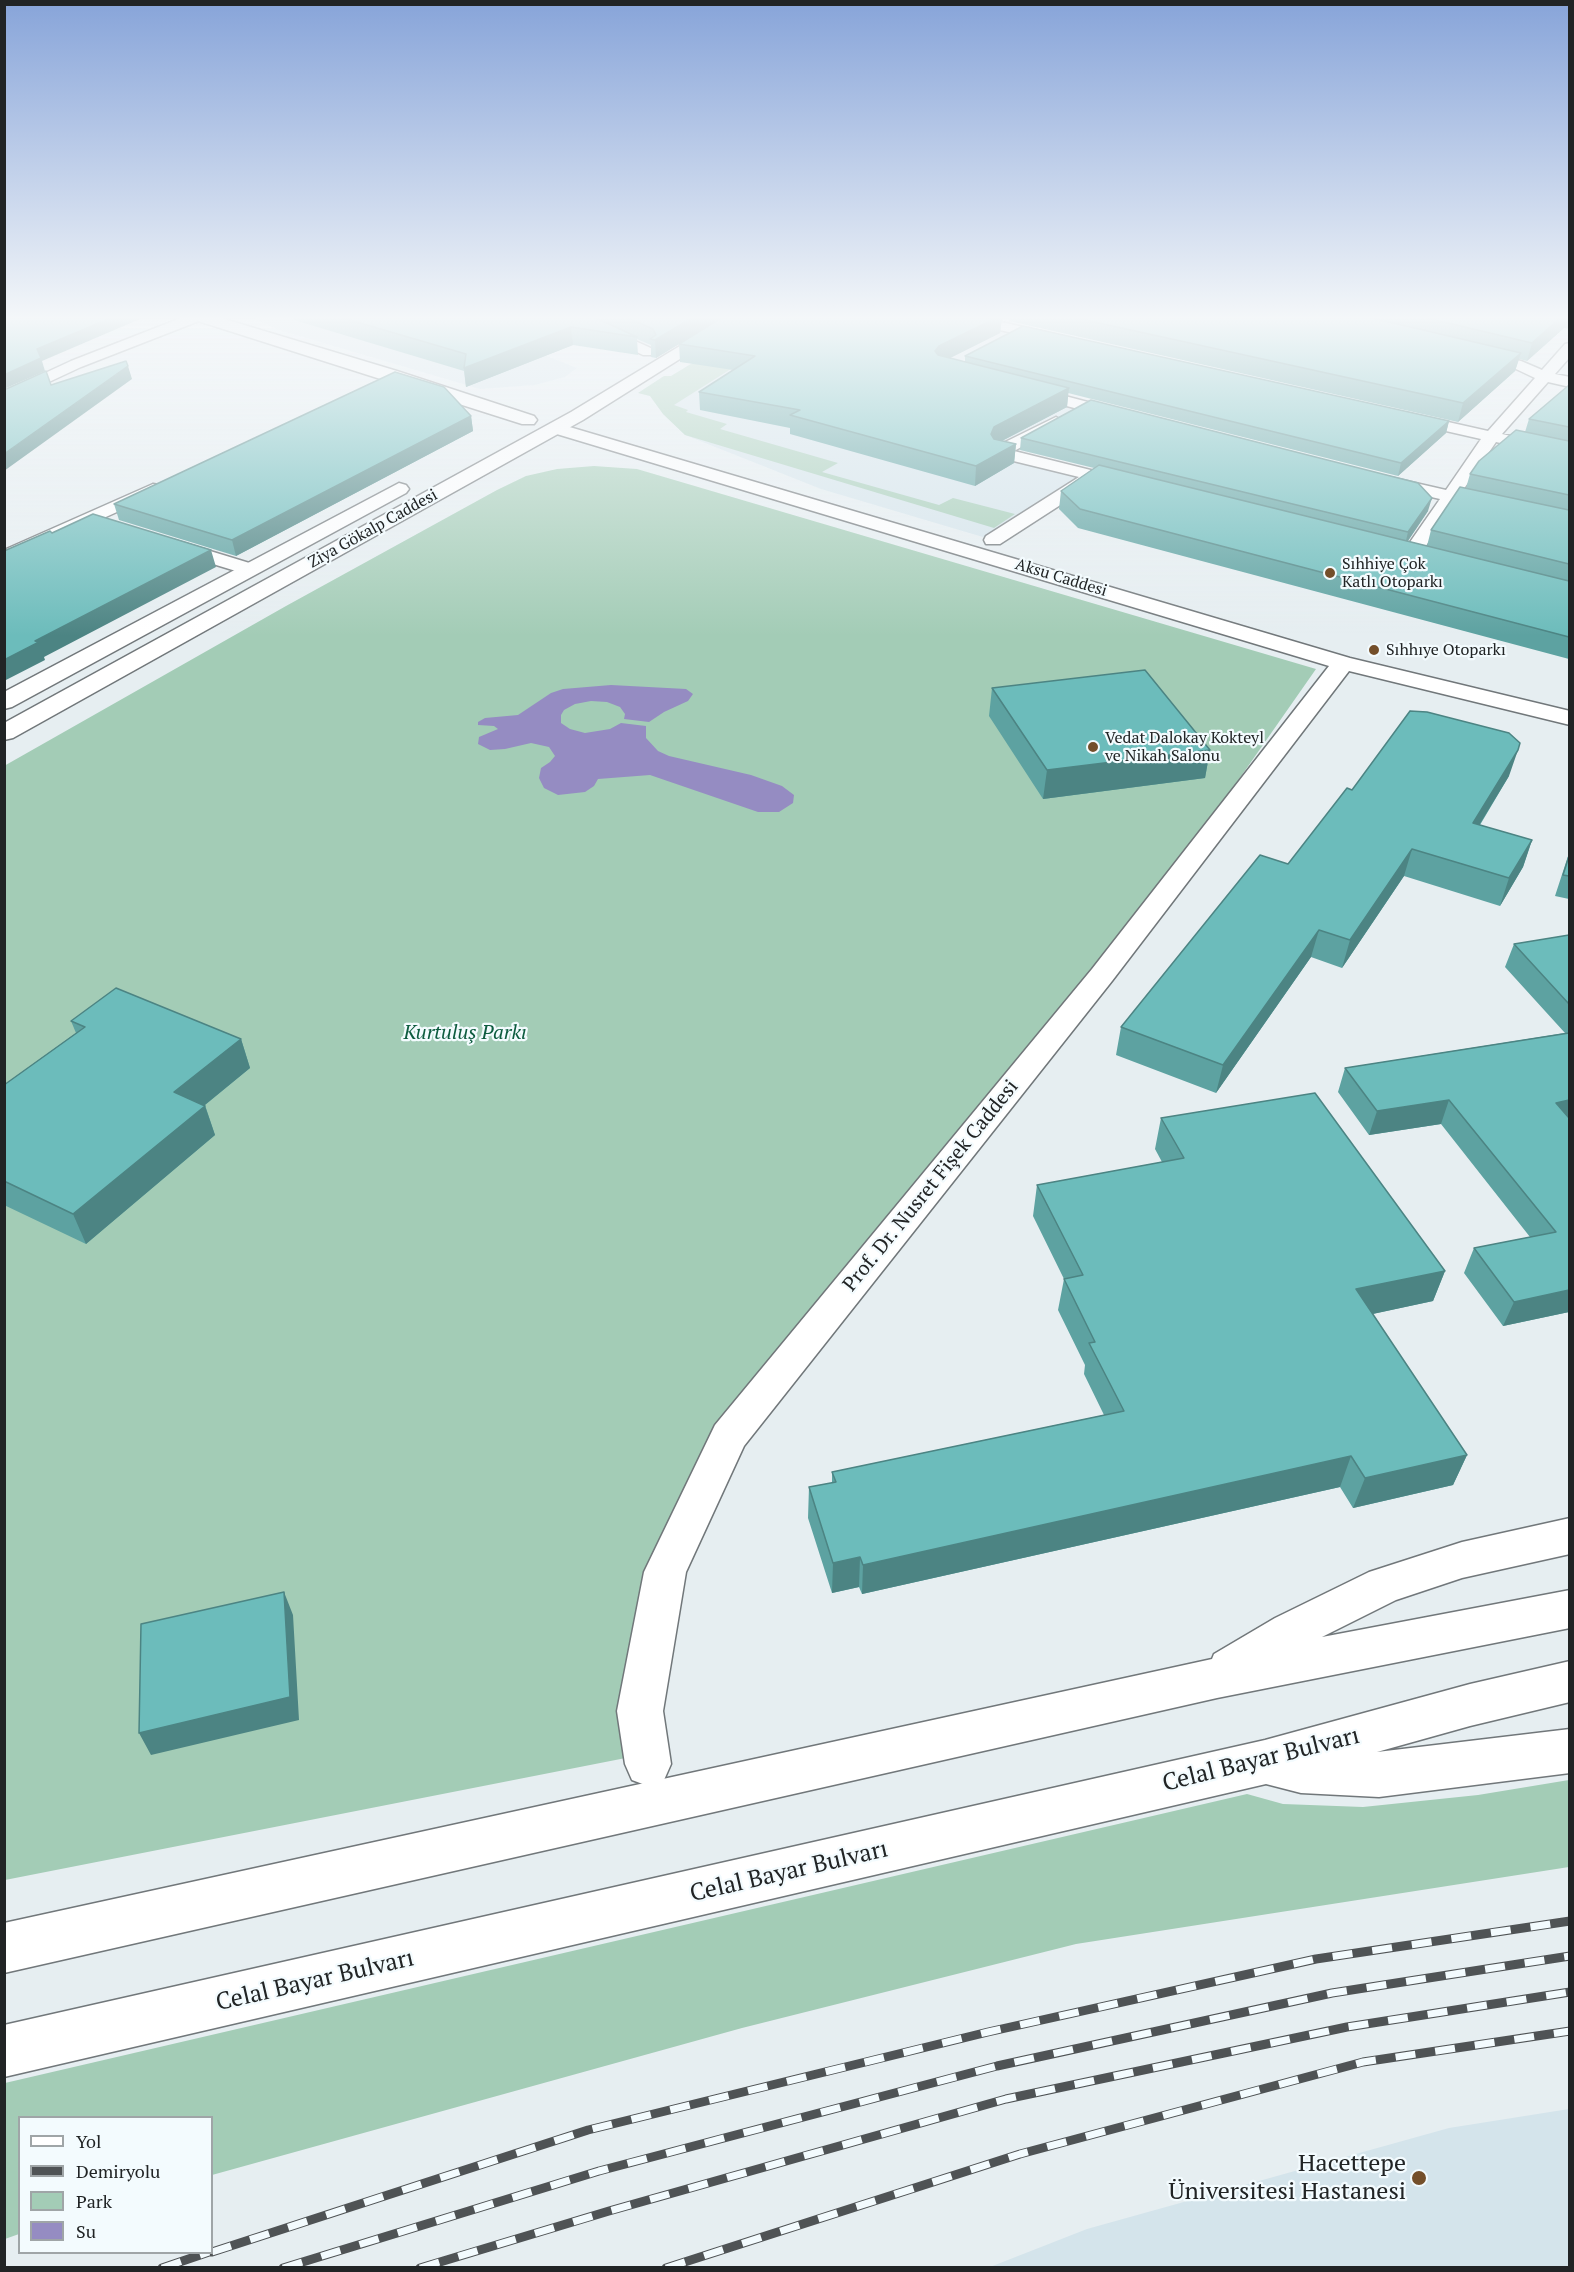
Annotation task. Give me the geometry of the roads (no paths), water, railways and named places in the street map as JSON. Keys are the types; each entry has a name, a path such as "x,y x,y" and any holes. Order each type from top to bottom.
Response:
{"main road":[{"name":"Ziya Gökalp Caddesi","path":"507,431 521,424"},
{"name":"Ziya Gökalp Caddesi","path":"4,733 524,424"},
{"name":"Aksu Caddesi","path":"573,424 1343,663 1569,718"},
{"name":"Aksu Caddesi","path":"604,424 1195,598"},
{"name":"Ziya Gökalp Caddesi","path":"4,702 414,481"},
{"path":"1374,650 1569,700"},
{"name":"Prof. Dr. Nusret Fişek Caddesi","path":"648,1764 640,1711 665,1572 729,1436 1102,975 1343,663"},
{"path":"1217,1678 1244,1658 1290,1632 1384,1585 1462,1560 1569,1536"},
{"path":"4,1948 1217,1678 1431,1638 1569,1609"},
{"name":"Celal Bayar Bulvarı","path":"4,2051 1265,1762 1470,1705 1569,1681"},
{"path":"1265,1762 1300,1771 1379,1775 1492,1762 1569,1750"}],"street":[{"path":"1051,424 999,452 1138,487"},
{"path":"1433,424 1569,454"},
{"path":"1433,561 1404,554 1450,497 1502,424"},
{"path":"993,540 1093,476"},
{"path":"1370,477 1569,524"},
{"path":"4,557 169,481"},
{"path":"87,519 108,525"},
{"path":"152,539 249,569"}],"water":[{"path":"611,685 686,689 693,694 688,701 649,722 624,719 625,714 620,707 607,702 591,701 575,704 564,710 561,723 570,729 585,733 610,729 621,723 646,726 646,738 658,751 669,756 751,775 782,786 794,795 793,803 779,812 758,812 650,775 598,779 594,786 585,792 558,795 544,788 539,778 541,768 555,756 549,747 531,743 490,750 478,744 479,737 498,729 494,726 478,725 478,722 485,718 518,715 551,693 563,689"}],"railway":[{"path":"213,2252 588,2130 988,2032 1316,1959 1570,1921"},
{"path":"283,2268 599,2171 997,2066 1332,1993 1570,1956"},
{"path":"420,2268 609,2211 1006,2099 1347,2027 1570,1992"},
{"path":"666,2268 1020,2154 1363,2062 1570,2031"},
{"path":"162,2268 203,2254"}],"place":[{"name":"Sıhhiye Çok Katlı Otoparkı","path":"1330,573"},
{"name":"Sıhhıye Otoparkı","path":"1374,650"},
{"name":"Vedat Dalokay Kokteyl ve Nikah Salonu","path":"1093,747"},
{"name":"Hacettepe Üniversitesi Hastanesi","path":"1419,2178"}],"park label":[{"name":"Kurtuluş Parkı","path":"465,1033"}]}
